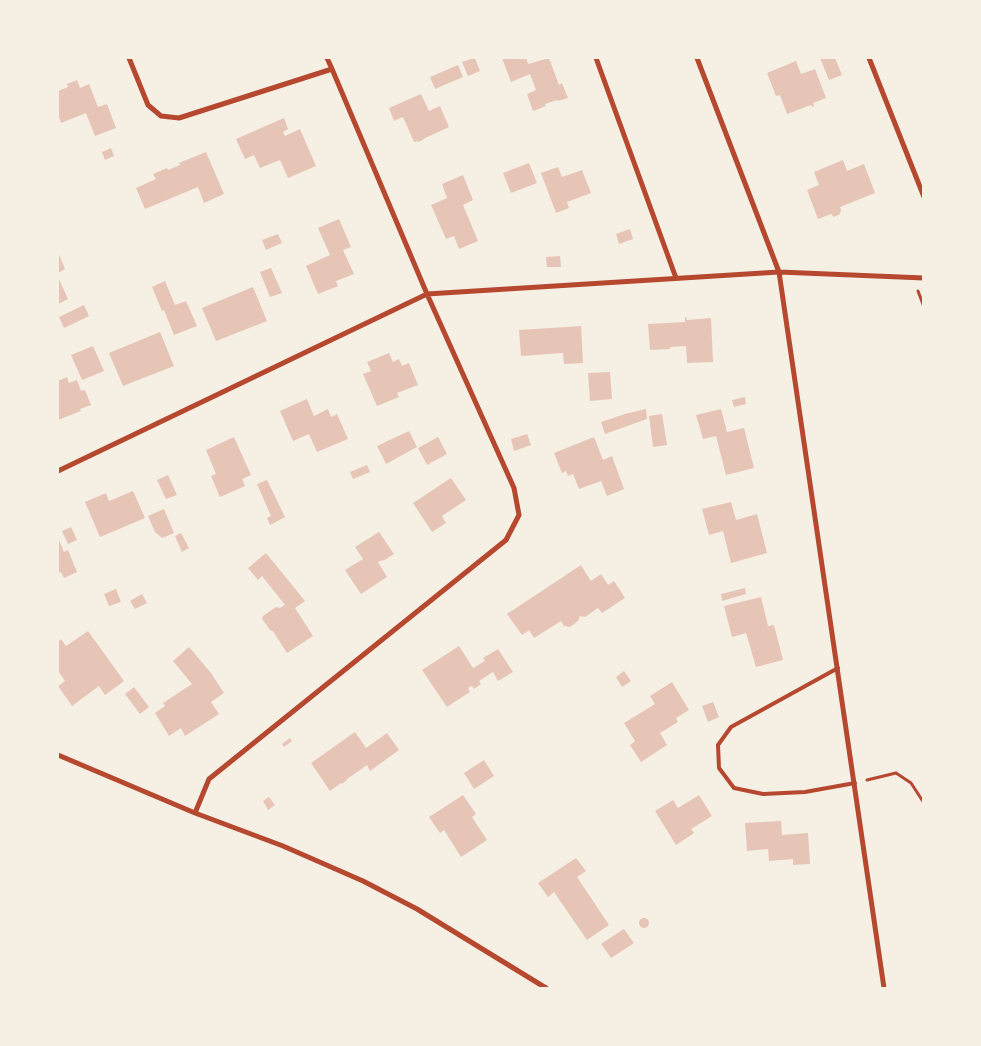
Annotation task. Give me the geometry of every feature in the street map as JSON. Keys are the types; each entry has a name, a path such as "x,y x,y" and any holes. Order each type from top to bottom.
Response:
{"street":[{"path":"129,58 148,105 161,116 179,118 332,69"},
{"path":"195,813 209,779 506,540 519,515 514,488 427,294 327,58"},
{"path":"596,58 676,278"},
{"path":"697,58 779,272 884,988"},
{"path":"869,58 924,197"},
{"path":"58,471 427,294 779,272 924,278"},
{"path":"58,756 363,880 417,909 546,988"}],"lane":[{"path":"838,668 731,726 718,745 719,768 734,788 763,794 805,792 855,783"}],"path":[{"path":"855,783 896,773 911,783 924,804"}],"building":[{"path":"475,58 480,71 468,76 462,62"},
{"path":"502,58 526,58 528,64 549,58 559,85 562,83 568,98 545,104 546,106 533,111 527,94 536,90 530,74 511,82"},
{"path":"820,58 835,58 842,75 829,80"},
{"path":"796,61 801,74 815,69 826,98 813,103 814,106 812,107 811,105 787,114 780,95 776,96 767,73"},
{"path":"458,65 463,77 435,89 430,77"},
{"path":"77,80 80,88 89,84 98,107 107,104 116,128 95,136 86,113 61,123 58,114 58,91 68,87 67,84"},
{"path":"421,94 429,111 440,106 449,127 423,140 414,142 403,117 394,121 389,108"},
{"path":"284,118 288,129 283,132 285,136 300,129 316,166 288,178 280,160 260,168 254,155 245,159 236,139"},
{"path":"111,148 114,156 105,160 102,152"},
{"path":"206,152 224,194 204,203 198,187 145,209 136,188 156,179 153,174 167,168 168,170 180,165 179,163"},
{"path":"843,160 847,171 864,164 875,193 840,207 840,214 834,217 831,214 818,219 807,190 819,185 814,172"},
{"path":"529,163 537,183 511,193 503,173"},
{"path":"558,167 562,177 582,170 591,193 567,202 569,208 556,213 541,173"},
{"path":"463,175 473,200 463,205 478,241 459,249 454,236 446,239 431,205 447,198 442,184"},
{"path":"339,219 351,247 343,250 354,274 336,281 338,286 318,294 306,266 330,255 318,228"},
{"path":"630,229 633,239 619,244 616,234"},
{"path":"278,234 282,243 266,250 262,240"},
{"path":"58,252 65,269 58,273"},
{"path":"560,256 561,267 547,267 546,257"},
{"path":"271,268 282,293 270,297 260,272"},
{"path":"58,277 68,299 58,304"},
{"path":"165,281 175,305 186,301 197,326 174,335 152,287"},
{"path":"253,287 267,321 216,341 202,308"},
{"path":"84,305 89,316 64,328 59,317"},
{"path":"685,317 687,320 711,318 713,362 687,363 686,346 650,350 648,324 685,322"},
{"path":"581,326 583,363 564,364 563,353 521,356 519,330"},
{"path":"160,332 174,366 123,386 109,353"},
{"path":"93,346 104,371 82,380 71,355"},
{"path":"389,353 393,362 399,359 402,366 409,363 418,385 397,393 399,397 377,406 363,374 371,371 367,362"},
{"path":"610,372 612,399 590,401 588,373"},
{"path":"67,377 69,383 77,380 81,391 85,390 91,405 58,420 58,381"},
{"path":"745,397 746,404 734,407 732,400"},
{"path":"307,399 314,416 328,409 331,417 337,414 348,439 317,452 309,434 293,441 280,411"},
{"path":"646,409 647,419 605,434 601,422"},
{"path":"721,409 727,432 744,428 754,468 726,475 716,436 703,439 696,415"},
{"path":"662,414 667,445 653,447 649,416"},
{"path":"409,431 417,447 386,464 377,446"},
{"path":"527,434 531,445 514,451 511,439"},
{"path":"234,437 251,475 242,479 245,486 220,497 211,476 216,474 206,450"},
{"path":"438,437 447,454 427,465 418,448"},
{"path":"594,437 603,460 612,456 624,489 607,496 601,481 579,489 573,474 568,476 566,471 562,473 554,453"},
{"path":"367,465 370,472 353,479 350,472"},
{"path":"168,475 177,495 166,499 157,480"},
{"path":"451,478 466,500 442,516 446,523 432,532 413,503"},
{"path":"267,480 285,517 270,525 267,518 271,516 257,484"},
{"path":"133,491 145,518 100,537 85,502 106,493 109,501"},
{"path":"731,502 736,520 757,514 767,553 731,563 723,531 709,535 702,509"},
{"path":"164,509 174,533 162,538 155,532 148,516"},
{"path":"71,527 77,540 68,544 62,531"},
{"path":"379,532 394,554 378,562 387,577 361,594 345,570 363,559 355,547"},
{"path":"181,533 189,548 182,552 175,536"},
{"path":"58,538 64,552 68,550 77,572 64,578 61,572 58,573"},
{"path":"266,553 305,601 295,608 313,636 287,653 273,631 270,630 262,619 263,616 276,607 280,608 285,605 262,576 258,580 248,568"},
{"path":"581,565 591,581 601,574 608,585 614,581 625,598 602,613 598,608 585,617 580,616 578,621 570,627 564,626 561,621 534,638 529,630 522,635 507,614"},
{"path":"745,588 746,594 722,601 721,594"},
{"path":"116,589 121,602 109,606 104,594"},
{"path":"142,594 147,603 135,609 130,601"},
{"path":"761,597 768,626 774,625 783,660 756,667 746,633 732,637 724,606"},
{"path":"88,631 124,681 105,695 99,686 72,706 58,686 65,681 58,673 58,642 61,639 66,646"},
{"path":"459,646 473,668 485,661 483,658 498,649 513,672 498,681 493,672 479,681 481,684 474,689 472,686 468,688 470,692 447,707 422,670"},
{"path":"189,647 211,673 224,693 211,702 219,714 185,736 181,728 169,736 155,713 165,706 163,703 192,684 173,661"},
{"path":"624,671 631,681 622,687 616,677"},
{"path":"672,682 689,710 676,718 678,722 660,733 667,745 641,762 630,745 635,741 624,723 655,704 650,696"},
{"path":"134,687 149,707 140,714 125,694"},
{"path":"713,702 719,717 708,722 702,706"},
{"path":"355,732 366,748 387,733 399,750 370,771 367,765 330,791 311,763"},
{"path":"290,738 292,741 284,747 282,744"},
{"path":"484,760 494,776 474,789 464,773"},
{"path":"463,795 476,814 472,817 487,840 461,857 444,830 440,833 429,817"},
{"path":"699,795 712,816 691,829 694,833 676,845 655,811 673,800 678,808"},
{"path":"269,797 275,805 268,810 263,801"},
{"path":"781,821 782,835 808,833 810,864 793,865 793,859 769,861 768,849 747,851 745,823"},
{"path":"576,858 586,871 577,877 609,925 587,940 554,892 548,897 538,883"},
{"path":"642,918 646,918 649,923 648,927 642,928 639,925 639,921"},
{"path":"624,929 634,943 611,958 601,944"}]}
